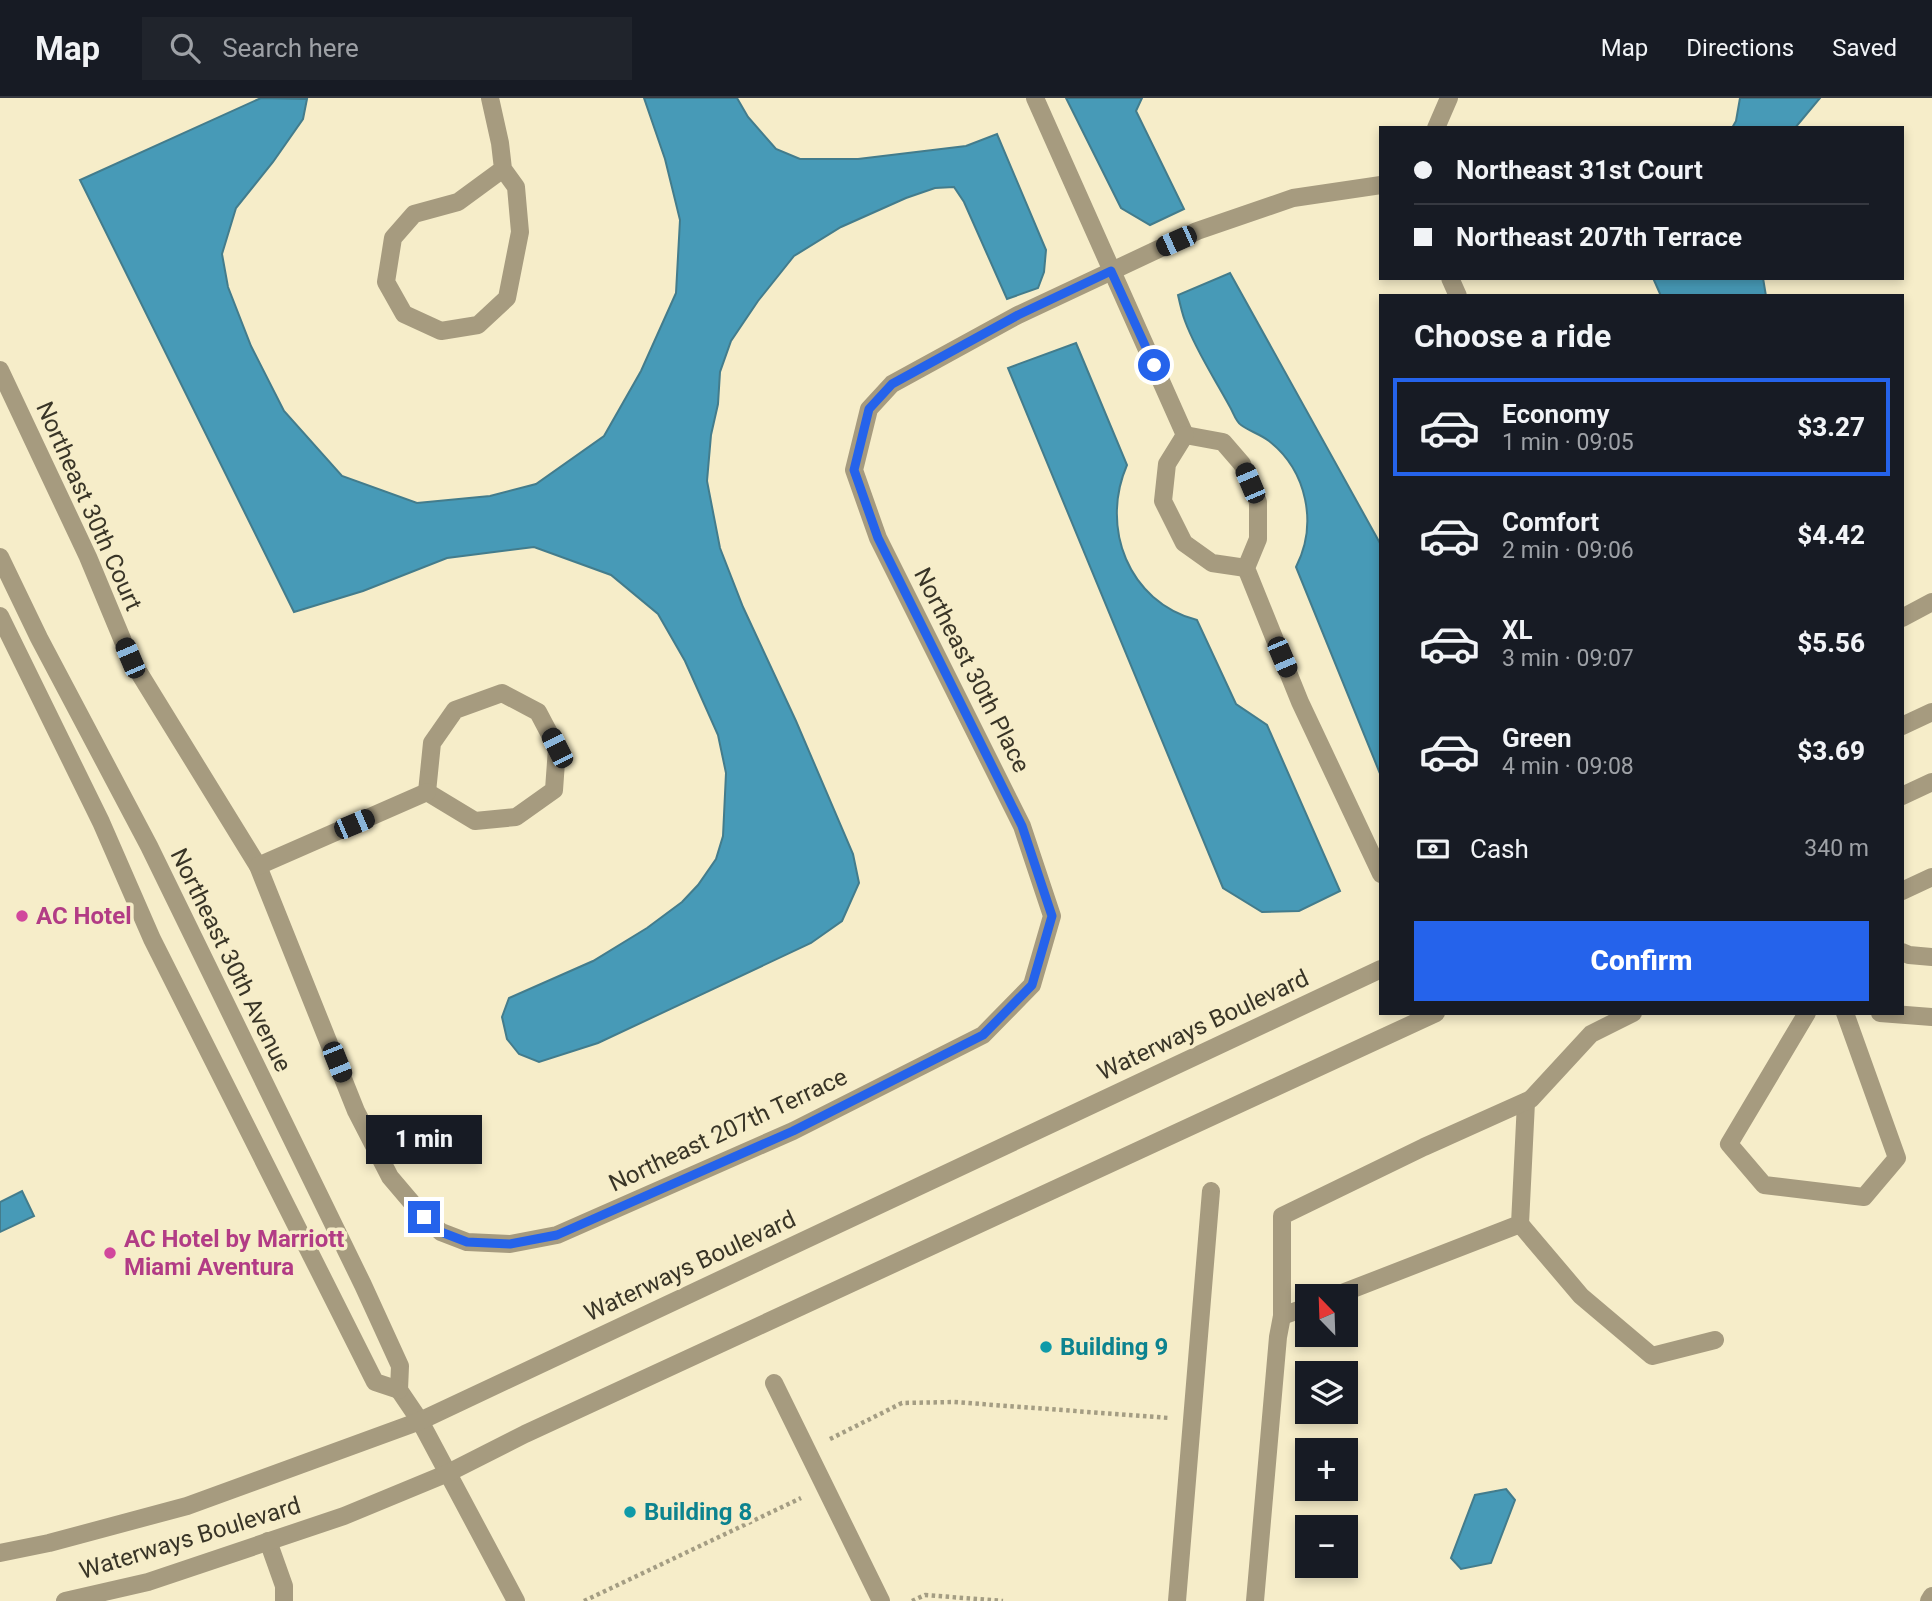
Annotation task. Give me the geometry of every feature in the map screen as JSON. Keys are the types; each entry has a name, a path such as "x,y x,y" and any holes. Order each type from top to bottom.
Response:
{"street":[{"path":"490,98 503,169 516,187 520,232 507,298 478,325 441,331 404,314 386,282 393,238 414,214 458,202 503,169"},
{"path":"1035,98 1185,435"},
{"path":"1437,126 1449,98"},
{"name":"Northeast 30th Place","path":"1032,985 1052,916 1022,826 878,538 854,470 869,409 892,384 1018,315 1198,231 1293,198 1379,185"},
{"name":"Northeast 30th Court","path":"0,370 88,557 130,658 258,866 356,1111 390,1177 424,1217"},
{"path":"1185,435 1167,464 1163,501 1184,543 1212,563 1246,568"},
{"path":"1185,435 1223,443 1242,464 1258,502 1258,539 1246,568 1300,702 1379,870"},
{"name":"Northeast 30th Avenue","path":"0,557 39,638 149,846 363,1285 400,1367 399,1390 420,1421 516,1601"},
{"path":"1904,617 1932,602"},
{"name":"Northeast 30th Avenue","path":"0,616 100,822 152,939 375,1382 399,1390"},
{"path":"502,693 538,712 557,748 554,790 516,817 475,821 426,792 432,743 455,710 502,693"},
{"path":"1904,725 1932,712"},
{"path":"1904,795 1932,782"},
{"path":"258,866 426,792"},
{"path":"1904,890 1932,877"},
{"path":"1904,952 1932,957"},
{"name":"Waterways Boulevard","path":"0,1553 187,1506 420,1421 1379,970"},
{"name":"Northeast 207th Terrace","path":"424,1217 441,1232 467,1242 510,1244 557,1235 793,1131 983,1035 1032,985"},
{"name":"Waterways Boulevard","path":"65,1601 148,1582 344,1516 448,1473 537,1428 1432,1015"},
{"path":"1255,1601 1282,1316 1282,1216 1423,1147 1526,1102 1591,1034 1629,1015"},
{"path":"1806,1015 1729,1144 1764,1185 1864,1197 1897,1158 1845,1015"},
{"path":"1904,1015 1932,1017"},
{"path":"1526,1102 1520,1224 1581,1296 1652,1356 1715,1340"},
{"path":"1177,1601 1211,1191"},
{"path":"1358,1287 1520,1224"},
{"path":"1282,1316 1295,1311"},
{"path":"774,1383 881,1601"},
{"path":"268,1541 284,1586 284,1601"},
{"path":"1929,1601 1932,1596"}],"path":[{"path":"807,1450 902,1403 954,1402 1192,1420"},
{"path":"584,1601 825,1486"},
{"path":"912,1601 925,1595 1003,1601"}],"water":[{"path":"261,98 307,99 303,119 236,208 222,254 228,287 251,346 284,411 342,476 417,503 490,496 536,484 604,436 641,371 676,293 680,220 665,159 644,98 737,98 748,117 776,149 800,159 858,159 966,146 997,134 1046,250 1044,272 1038,288 1007,299 964,202 954,187 935,188 841,227 794,256 758,301 731,341 720,372 707,481 720,548 743,607 853,854 859,883 842,921 811,943 598,1043 539,1062 519,1054 507,1039 502,1017 509,998 593,961 647,928 682,902 698,885 716,859 723,836 726,773 718,735 685,661 658,614 611,575 534,547 447,558 363,591 294,612 80,180"},
{"path":"1066,98 1142,98 1136,111 1184,209 1150,225 1121,208"},
{"path":"1740,98 1820,98 1797,126 1733,126"},
{"path":"1230,273 1379,541 1379,771 1296,567 1303,550 1307,516 1300,483 1282,453 1262,436 1238,422 1189,332 1178,295"},
{"path":"1654,280 1763,280 1766,294 1660,294"},
{"path":"1076,343 1127,465 1119,489 1117,513 1119,537 1126,559 1137,579 1153,597 1173,611 1197,620 1236,704 1267,725 1340,891 1299,911 1262,912 1223,888 1008,368"},
{"path":"22,1191 34,1216 0,1232 0,1202"},
{"path":"1506,1489 1515,1500 1491,1563 1461,1569 1451,1558 1475,1495"}],"place":[{"name":"AC Hotel","path":"22,916"},
{"name":"AC Hotel by Marriott Miami Aventura","path":"110,1253"},
{"name":"Building 9","path":"1046,1347"},
{"name":"Building 8","path":"630,1512"}],"route":[{"path":"424,1217 441,1232 467,1242 510,1244 557,1235 793,1131 983,1035 1032,985 1052,916 1022,826 878,538 854,470 869,409 892,384 1018,315 1111,271 1154,365"}]}
